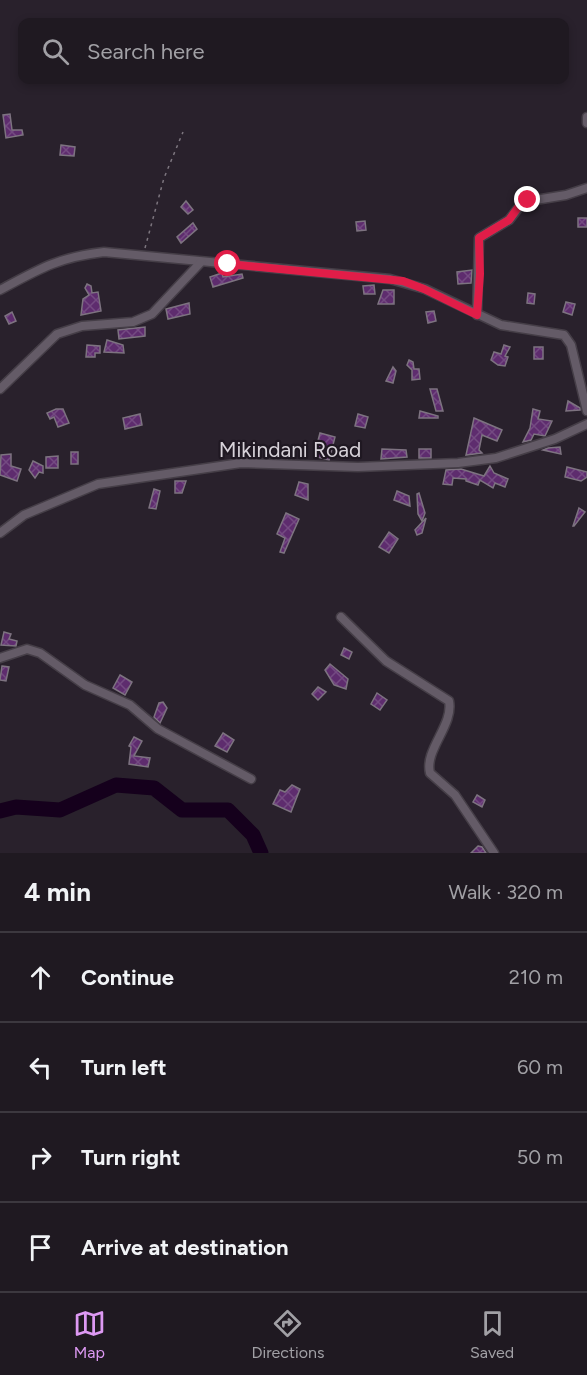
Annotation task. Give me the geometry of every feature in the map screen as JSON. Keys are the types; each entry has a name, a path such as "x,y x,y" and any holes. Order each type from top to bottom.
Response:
{"street":[{"path":"587,117 587,123"},
{"path":"477,315 480,274 479,238 509,220 523,202 587,189"},
{"path":"0,290 46,265 74,255 104,252 397,280 424,289 477,315 509,327 564,335 572,345 587,411"},
{"path":"0,388 57,334 82,326 133,322 152,314 201,262"},
{"name":"Mikindani Road","path":"0,533 24,515 98,484 241,463 358,467 458,463 496,458 555,439 587,424"},
{"path":"341,617 386,661 448,701 448,710 429,764 430,773 456,795 494,853"},
{"path":"0,658 27,650 40,653 85,685 130,705 158,729 251,779"}],"path":[{"path":"142,254 166,172 183,132"}],"building":[{"path":"10,114 12,130 22,130 23,135 6,138 3,115"},
{"path":"61,145 75,147 74,156 60,155"},
{"path":"186,201 193,210 188,214 181,207"},
{"path":"578,218 587,218 587,227 578,227"},
{"path":"365,221 366,230 357,231 356,222"},
{"path":"193,223 197,229 181,243 177,237"},
{"path":"472,270 471,283 458,284 457,272"},
{"path":"222,273 223,277 242,274 243,278 213,287 210,277"},
{"path":"87,284 91,286 92,293 98,292 101,311 81,315 83,299 89,295 85,288"},
{"path":"374,285 375,294 364,294 363,286"},
{"path":"383,290 394,290 394,304 378,304"},
{"path":"528,293 535,294 534,304 527,303"},
{"path":"566,302 575,304 572,315 563,312"},
{"path":"189,303 190,314 168,319 166,309"},
{"path":"434,311 436,321 428,323 426,312"},
{"path":"12,312 16,321 9,324 5,316"},
{"path":"145,327 145,336 119,339 118,330"},
{"path":"107,340 123,345 124,353 104,352"},
{"path":"87,345 100,346 100,353 95,353 95,357 86,357"},
{"path":"504,345 510,347 505,356 508,357 505,366 498,365 491,360 494,352 501,354"},
{"path":"534,347 543,347 543,359 534,359"},
{"path":"409,360 413,362 414,369 419,369 420,379 412,380 412,370 407,365"},
{"path":"393,367 396,371 393,383 386,381"},
{"path":"430,389 437,389 443,411 436,411"},
{"path":"568,401 580,408 580,410 566,411"},
{"path":"63,409 69,423 58,427 54,417 50,419 47,413"},
{"path":"533,409 540,411 538,419 552,421 545,436 534,434 531,440 523,442 530,428"},
{"path":"420,411 438,416 438,418 419,418"},
{"path":"140,414 142,425 125,429 123,418"},
{"path":"358,414 368,417 365,428 355,426"},
{"path":"474,418 502,430 497,441 482,435 479,450 482,453 466,455"},
{"path":"320,433 335,437 329,460 314,456"},
{"path":"560,447 561,454 543,450 548,448"},
{"path":"382,449 406,450 407,457 381,459"},
{"path":"419,449 431,449 431,458 419,458"},
{"path":"71,452 78,452 78,464 71,464"},
{"path":"11,454 11,466 21,469 17,481 0,475 1,455"},
{"path":"58,456 58,468 46,468 46,457"},
{"path":"33,461 43,466 43,473 39,472 35,478 29,470"},
{"path":"490,466 494,473 508,479 505,487 495,483 493,488 480,480 478,485 466,479 453,478 452,485 443,484 446,470 461,469 484,476"},
{"path":"567,467 587,472 587,477 581,481 565,477"},
{"path":"175,481 186,481 182,493 175,493"},
{"path":"299,482 308,484 308,500 295,495"},
{"path":"154,489 160,491 156,509 149,508"},
{"path":"397,491 409,496 410,506 394,500"},
{"path":"419,493 425,513 422,521 418,514 417,494"},
{"path":"579,508 585,512 573,526"},
{"path":"286,513 299,519 284,553 280,552 285,538 277,534"},
{"path":"426,518 422,533 417,535 415,530"},
{"path":"389,532 398,539 389,553 379,547"},
{"path":"4,632 11,634 9,639 17,641 16,646 1,645"},
{"path":"344,648 352,652 349,659 341,655"},
{"path":"330,664 348,679 346,689 334,685 325,670"},
{"path":"2,666 9,667 6,681 0,680"},
{"path":"120,675 132,682 125,695 113,688"},
{"path":"318,687 326,692 318,700 312,694"},
{"path":"377,693 387,700 380,710 371,704"},
{"path":"163,702 167,708 160,723 154,717 159,703"},
{"path":"223,733 234,740 227,752 215,746"},
{"path":"134,737 142,741 134,756 150,758 148,767 129,764 131,747 129,746"},
{"path":"292,785 300,789 291,812 273,804 280,790 285,792"},
{"path":"477,795 485,800 482,807 473,802"},
{"path":"478,846 482,847 486,853 471,853"}],"waterway":[{"path":"0,811 16,807 60,810 116,785 154,788 182,810 228,810 253,835 261,853"}],"route":[{"path":"228,264 403,281 477,315 480,288 479,238 509,220 519,206 528,200"}]}
